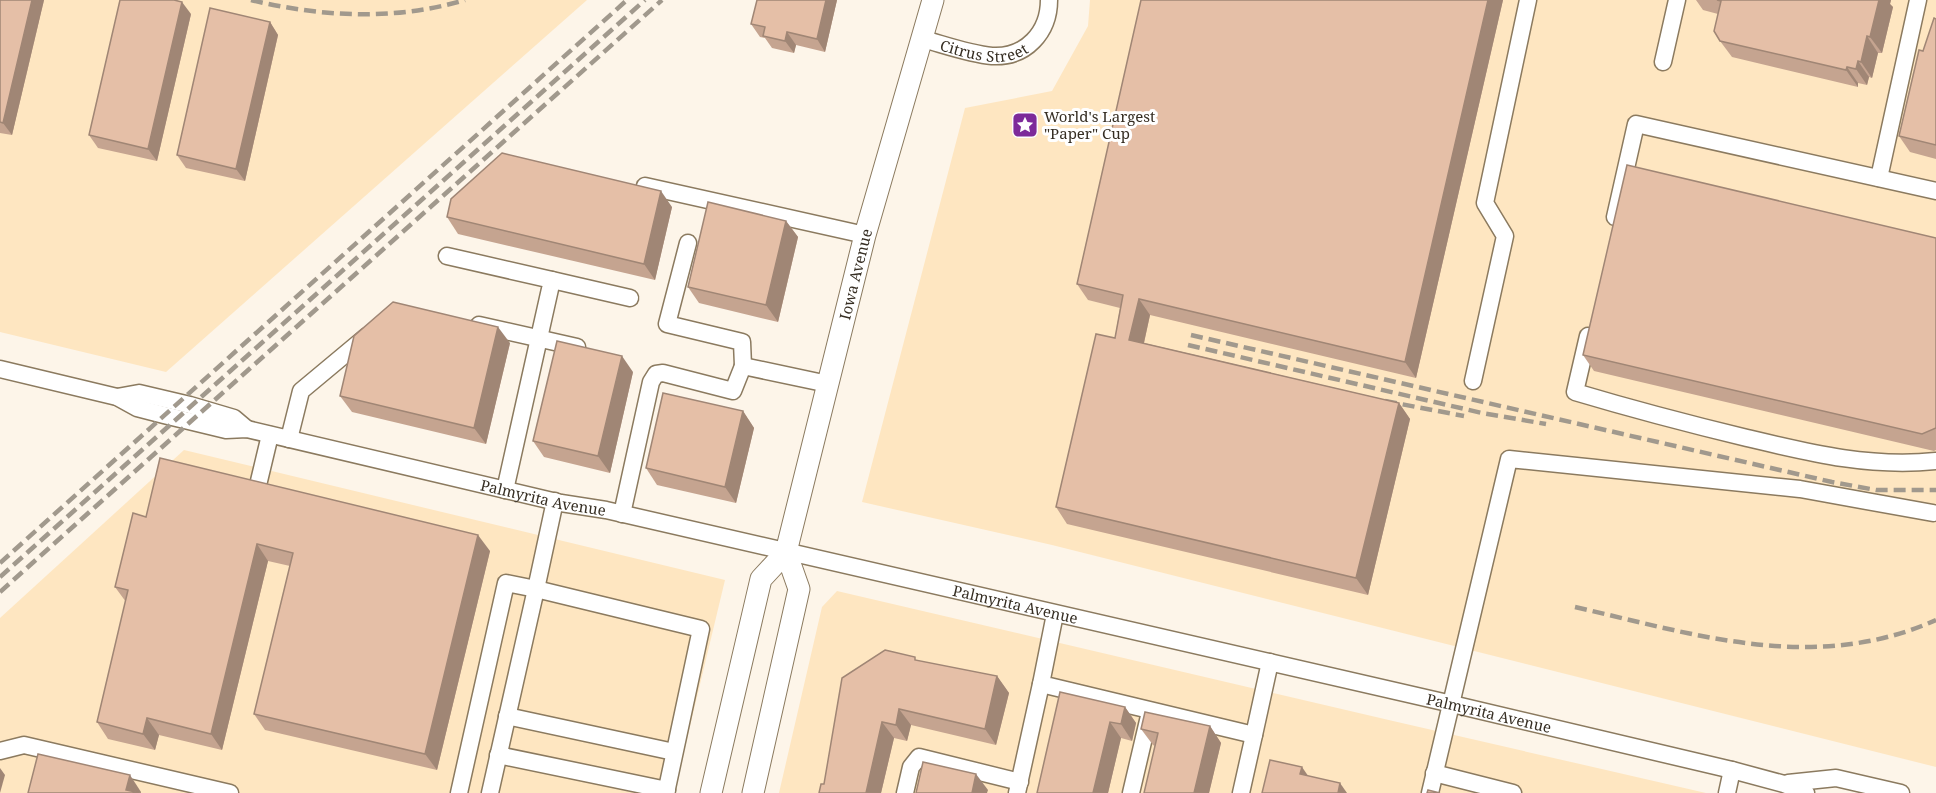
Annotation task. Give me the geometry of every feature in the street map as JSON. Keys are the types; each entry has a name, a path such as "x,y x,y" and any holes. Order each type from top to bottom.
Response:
{"main road":[{"name":"Iowa Avenue","path":"711,793 761,579 786,552 865,235 933,0"},
{"path":"753,793 799,589 786,552"}],"street":[{"name":"Citrus Street","path":"923,39 993,56 1020,50 1037,38 1048,16 1049,0"},
{"path":"1473,381 1505,236 1485,203 1528,0"},
{"path":"1663,62 1677,0"},
{"path":"1879,178 1918,0"},
{"path":"1612,229 1636,124 1936,191"},
{"path":"645,186 865,235"},
{"path":"622,513 651,382 656,374 663,373 733,391 743,366 742,342 667,324 688,243"},
{"path":"447,256 630,298"},
{"path":"505,489 552,280"},
{"path":"466,322 599,352"},
{"path":"1591,322 1575,392 1659,416 1830,458 1880,464 1936,461"},
{"path":"289,439 301,391 377,328"},
{"path":"743,366 828,384"},
{"name":"Palmyrita Avenue","path":"0,369 117,397 137,408 226,430 247,429 555,501 622,513 1452,704 1732,771 1806,793"},
{"path":"260,481 270,435"},
{"path":"1430,793 1509,459 1800,489 1933,513"},
{"path":"490,793 555,501"},
{"path":"459,793 506,583 701,629 666,792 498,755"},
{"path":"905,793 911,767 919,757 1018,787 1055,614"},
{"path":"1241,793 1270,663"},
{"path":"1041,684 1254,735"},
{"path":"1131,793 1150,710"},
{"path":"507,716 674,752"},
{"path":"0,751 24,745 230,793"},
{"path":"1727,793 1732,771"},
{"path":"1434,773 1513,793"},
{"name":"Palmyrita Avenue","path":"1783,788 1836,778 1901,793"}],"shaded area":[{"path":"0,0 587,0 166,372 0,332"},
{"path":"1090,0 1936,0 1936,767 1052,545 862,502 965,108 1052,91 1088,26"},
{"path":"184,450 725,580 674,793 0,793 0,618"},
{"path":"837,591 1706,793 779,793 822,607"}],"building":[{"path":"0,0 32,0 3,123 0,122"},
{"path":"120,0 182,2 148,149 89,135"},
{"path":"757,0 826,0 817,39 787,32 785,41 763,36 765,27 751,24"},
{"path":"1141,0 1488,0 1405,362 1139,299 1129,340 1399,403 1356,578 1056,507 1096,334 1115,338 1123,295 1077,284"},
{"path":"1717,0 1879,0 1861,62 1858,61 1856,69 1847,67 1846,70 1720,41 1714,31 1721,1"},
{"path":"210,8 270,22 236,169 177,155"},
{"path":"1934,18 1936,19 1936,145 1899,136 1919,50 1923,51"},
{"path":"502,153 661,191 644,264 447,217 451,199"},
{"path":"1627,165 1936,238 1936,428 1922,434 1583,355"},
{"path":"708,202 786,221 766,305 688,287"},
{"path":"393,302 498,327 474,428 340,396 354,336"},
{"path":"557,341 622,356 598,456 533,441"},
{"path":"663,393 743,411 725,487 646,468"},
{"path":"160,458 478,535 425,754 254,714 293,553 257,544 211,734 147,718 143,734 97,722 128,590 115,587 133,513 146,517"},
{"path":"885,650 915,657 915,660 997,676 985,729 899,709 896,725 882,722 866,793 819,793 821,784 824,784 842,678"},
{"path":"1060,692 1125,707 1121,724 1110,722 1093,793 1037,793"},
{"path":"1145,712 1210,726 1194,793 1144,793 1158,733 1141,729"},
{"path":"38,754 130,775 126,790 140,793 28,793"},
{"path":"1270,760 1302,767 1300,774 1340,783 1338,793 1262,793"},
{"path":"923,762 976,774 972,793 916,793"}],"railway":[{"path":"251,0 304,10 358,14 412,11 465,0"},
{"path":"0,563 627,0"},
{"path":"0,577 645,0"},
{"path":"0,592 662,0"},
{"path":"1191,335 1832,482 1876,490 1936,490"},
{"path":"1188,345 1482,413 1546,424"},
{"path":"1385,401 1464,416"},
{"path":"1575,607 1711,638 1801,647 1846,645 1891,636 1936,620"}],"place":[{"name":"World's Largest \"Paper\" Cup","path":"1025,125"}]}
